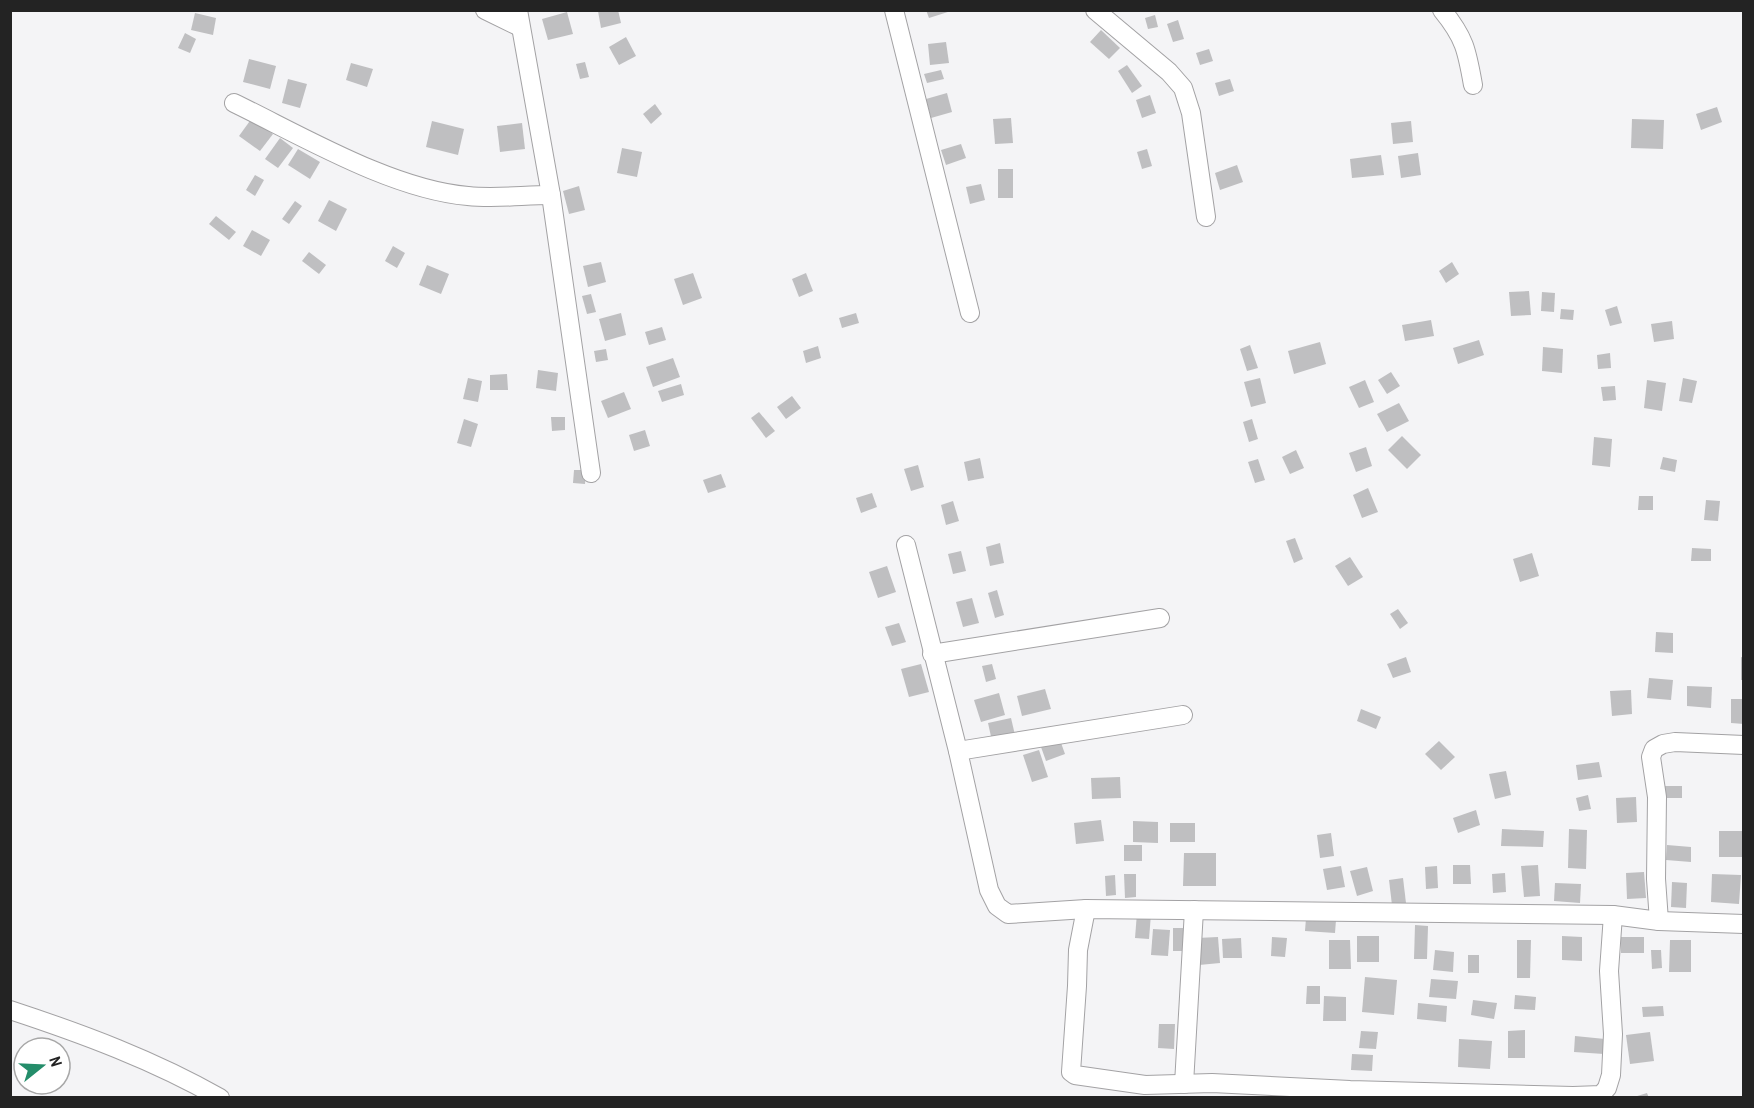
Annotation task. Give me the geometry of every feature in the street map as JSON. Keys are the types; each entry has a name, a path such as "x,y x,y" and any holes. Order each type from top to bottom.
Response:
{"street":[{"path":"485,10 520,19 551,195 591,473"},
{"path":"894,10 970,313"},
{"path":"1095,10 1169,72 1183,88 1191,113 1206,217"},
{"path":"1442,10 1460,33 1473,85"},
{"path":"234,103 361,165 438,191 469,196 551,195"},
{"path":"906,545 990,890 997,906 1008,914 1086,909 1613,915 1659,921 1743,924"},
{"path":"932,654 1160,618"},
{"path":"958,751 1183,715"},
{"path":"1659,921 1656,879 1657,797 1651,757 1654,749 1663,744 1675,742 1743,745"},
{"path":"1086,909 1078,950 1071,1072 1088,1078 1145,1085 1184,1084 1573,1096 1601,1095 1607,1088 1611,1075 1613,1034 1609,971 1613,915"},
{"path":"1184,1084 1194,910"},
{"path":"10,1010 105,1042 180,1075 220,1098"}],"building":[{"path":"618,10 621,23 601,28 598,11"},
{"path":"926,10 951,10 951,11 929,18"},
{"path":"567,12 573,34 548,40 542,19"},
{"path":"195,13 216,18 213,35 191,30"},
{"path":"1155,15 1158,27 1148,29 1145,18"},
{"path":"1178,20 1184,39 1173,42 1167,24"},
{"path":"1101,30 1120,48 1109,59 1090,42"},
{"path":"185,33 196,39 190,53 178,48"},
{"path":"626,37 636,56 619,65 609,47"},
{"path":"946,42 949,63 930,65 928,44"},
{"path":"1209,49 1213,61 1200,65 1196,53"},
{"path":"249,59 276,66 270,89 243,82"},
{"path":"585,62 589,77 580,79 576,64"},
{"path":"351,63 373,69 367,87 346,80"},
{"path":"1127,65 1142,86 1132,93 1118,71"},
{"path":"941,70 944,79 927,83 924,74"},
{"path":"288,79 307,84 300,108 282,103"},
{"path":"1230,79 1234,91 1219,96 1215,83"},
{"path":"947,93 952,112 931,118 926,99"},
{"path":"1150,95 1156,113 1142,118 1136,100"},
{"path":"655,104 662,114 651,124 643,114"},
{"path":"1717,107 1722,122 1701,130 1696,114"},
{"path":"252,118 273,134 260,151 239,136"},
{"path":"1011,118 1013,143 995,144 993,119"},
{"path":"1632,119 1664,120 1663,149 1631,148"},
{"path":"432,121 464,129 458,155 426,147"},
{"path":"1411,121 1413,142 1393,144 1391,123"},
{"path":"522,123 525,149 500,152 497,126"},
{"path":"280,138 293,148 278,168 265,159"},
{"path":"961,144 966,158 946,165 941,150"},
{"path":"622,148 642,152 637,177 617,173"},
{"path":"298,149 320,162 310,179 288,165"},
{"path":"1147,149 1152,166 1142,169 1137,152"},
{"path":"1418,153 1421,175 1401,178 1398,156"},
{"path":"1381,155 1384,175 1352,178 1350,159"},
{"path":"1237,165 1243,182 1220,190 1215,173"},
{"path":"998,169 1013,169 1013,198 998,198"},
{"path":"255,175 264,180 255,196 246,190"},
{"path":"981,184 985,200 970,204 966,187"},
{"path":"579,186 585,210 569,214 563,191"},
{"path":"329,200 347,209 336,231 318,221"},
{"path":"295,201 302,206 289,224 282,219"},
{"path":"216,216 236,232 229,240 209,224"},
{"path":"252,230 270,240 261,256 243,246"},
{"path":"393,246 405,253 397,268 385,261"},
{"path":"309,252 326,265 319,274 302,261"},
{"path":"601,262 606,282 588,287 583,266"},
{"path":"1452,262 1459,274 1446,283 1439,271"},
{"path":"427,265 449,274 441,294 419,285"},
{"path":"693,273 702,298 683,305 674,279"},
{"path":"806,273 813,291 799,297 792,279"},
{"path":"1529,291 1531,315 1511,316 1509,292"},
{"path":"1542,292 1555,293 1554,312 1541,311"},
{"path":"591,294 596,312 587,314 582,296"},
{"path":"1617,306 1622,323 1610,326 1605,310"},
{"path":"1561,309 1574,310 1573,320 1560,319"},
{"path":"621,313 626,335 605,341 599,319"},
{"path":"856,313 859,323 842,328 839,318"},
{"path":"1431,320 1434,336 1405,341 1402,325"},
{"path":"1672,321 1674,339 1654,342 1651,324"},
{"path":"662,327 666,340 649,345 645,332"},
{"path":"1479,340 1484,355 1458,364 1453,348"},
{"path":"1320,342 1326,364 1294,374 1288,351"},
{"path":"1250,345 1258,368 1247,371 1240,349"},
{"path":"818,346 821,358 806,363 803,351"},
{"path":"1543,347 1563,349 1562,373 1542,371"},
{"path":"606,349 608,360 596,362 594,351"},
{"path":"1610,353 1611,368 1598,369 1597,355"},
{"path":"673,358 680,377 653,387 646,367"},
{"path":"538,370 558,373 556,391 536,388"},
{"path":"1391,372 1400,386 1387,394 1378,380"},
{"path":"507,374 508,390 490,390 490,375"},
{"path":"468,378 482,381 478,402 463,399"},
{"path":"1260,378 1266,403 1251,407 1244,382"},
{"path":"1683,378 1697,381 1692,403 1679,401"},
{"path":"1365,380 1374,402 1359,408 1349,387"},
{"path":"1647,380 1666,383 1662,411 1644,408"},
{"path":"681,384 684,395 662,402 658,391"},
{"path":"1615,386 1616,400 1603,401 1601,387"},
{"path":"624,392 631,409 608,418 601,401"},
{"path":"792,396 801,408 786,419 777,407"},
{"path":"1399,403 1409,421 1387,432 1377,414"},
{"path":"759,412 775,431 766,438 751,418"},
{"path":"551,417 565,417 565,430 552,431"},
{"path":"464,419 478,424 471,447 457,443"},
{"path":"1252,419 1258,439 1249,442 1243,422"},
{"path":"645,430 650,446 634,451 629,435"},
{"path":"1402,436 1421,455 1407,469 1388,450"},
{"path":"1594,437 1612,439 1610,467 1592,465"},
{"path":"1366,447 1372,466 1356,472 1349,453"},
{"path":"1296,450 1304,468 1290,474 1282,457"},
{"path":"1663,457 1677,460 1675,472 1660,469"},
{"path":"980,458 984,478 968,481 964,462"},
{"path":"1258,459 1265,480 1255,483 1248,462"},
{"path":"918,465 924,487 911,491 904,469"},
{"path":"574,470 586,470 585,484 573,483"},
{"path":"721,474 726,487 708,493 703,480"},
{"path":"1368,488 1378,512 1362,518 1353,495"},
{"path":"872,493 877,507 861,513 856,498"},
{"path":"1639,496 1653,496 1653,510 1638,510"},
{"path":"1706,500 1720,501 1718,521 1704,520"},
{"path":"953,501 959,521 946,525 941,505"},
{"path":"1295,538 1303,559 1294,563 1286,541"},
{"path":"1000,543 1004,563 990,566 986,547"},
{"path":"1692,548 1711,549 1711,561 1691,561"},
{"path":"961,551 966,571 953,574 948,554"},
{"path":"1532,553 1539,576 1520,582 1513,559"},
{"path":"1350,557 1363,577 1348,586 1335,566"},
{"path":"887,566 896,592 878,598 869,572"},
{"path":"997,590 1004,615 995,618 988,593"},
{"path":"972,598 979,623 963,627 956,602"},
{"path":"1398,609 1408,623 1400,629 1390,614"},
{"path":"899,623 906,642 892,646 885,627"},
{"path":"1656,632 1673,633 1673,653 1655,652"},
{"path":"1406,657 1411,672 1393,678 1387,664"},
{"path":"1741,657 1744,658 1744,680 1741,680"},
{"path":"921,664 929,692 909,697 901,669"},
{"path":"992,664 996,679 986,682 982,666"},
{"path":"1649,678 1673,680 1671,700 1647,698"},
{"path":"1687,686 1712,687 1711,708 1687,706"},
{"path":"1045,689 1051,709 1022,716 1017,696"},
{"path":"1631,690 1632,714 1612,716 1610,691"},
{"path":"999,693 1005,715 981,722 974,700"},
{"path":"1731,699 1744,699 1744,724 1731,723"},
{"path":"1361,709 1381,717 1376,729 1357,721"},
{"path":"1011,718 1015,735 992,741 988,723"},
{"path":"1060,740 1065,754 1046,761 1041,747"},
{"path":"1439,741 1455,757 1441,770 1425,754"},
{"path":"1039,750 1048,777 1032,782 1023,755"},
{"path":"1599,762 1602,777 1578,780 1576,765"},
{"path":"1506,771 1511,795 1495,799 1489,774"},
{"path":"1120,777 1121,798 1092,799 1091,778"},
{"path":"1665,786 1682,786 1682,798 1665,798"},
{"path":"1588,795 1591,809 1579,811 1576,798"},
{"path":"1636,797 1637,822 1617,823 1616,798"},
{"path":"1476,810 1480,825 1458,833 1453,818"},
{"path":"1101,820 1104,841 1076,844 1074,823"},
{"path":"1133,821 1158,822 1158,843 1133,842"},
{"path":"1170,823 1195,823 1195,842 1170,842"},
{"path":"1502,829 1544,831 1543,847 1501,846"},
{"path":"1569,829 1587,830 1586,869 1568,868"},
{"path":"1719,831 1744,831 1744,857 1719,857"},
{"path":"1331,833 1334,856 1320,858 1317,835"},
{"path":"1124,845 1142,845 1142,861 1124,861"},
{"path":"1667,845 1691,847 1691,862 1666,860"},
{"path":"1184,853 1216,853 1216,886 1183,886"},
{"path":"1453,865 1470,865 1471,884 1453,884"},
{"path":"1538,865 1540,896 1524,897 1521,866"},
{"path":"1341,866 1345,887 1327,890 1323,869"},
{"path":"1437,866 1438,888 1426,889 1425,867"},
{"path":"1367,867 1373,891 1357,896 1350,871"},
{"path":"1644,872 1646,898 1627,899 1626,873"},
{"path":"1505,873 1506,892 1493,893 1492,874"},
{"path":"1124,874 1136,874 1136,897 1125,898"},
{"path":"1712,874 1741,875 1739,904 1711,902"},
{"path":"1115,875 1116,895 1106,896 1105,876"},
{"path":"1403,878 1406,903 1392,905 1389,880"},
{"path":"1672,882 1687,883 1686,908 1671,907"},
{"path":"1555,883 1581,884 1580,903 1554,901"},
{"path":"1137,913 1151,914 1149,939 1135,938"},
{"path":"1306,918 1336,920 1335,933 1305,931"},
{"path":"1415,925 1428,926 1427,959 1414,959"},
{"path":"1173,928 1185,928 1185,951 1173,951"},
{"path":"1153,929 1170,930 1168,956 1151,955"},
{"path":"1357,936 1379,936 1379,962 1357,962"},
{"path":"1562,936 1582,937 1582,961 1562,960"},
{"path":"1218,937 1220,963 1199,965 1197,938"},
{"path":"1272,937 1287,938 1285,957 1271,956"},
{"path":"1621,937 1644,937 1644,953 1621,953"},
{"path":"1241,938 1242,958 1223,958 1222,939"},
{"path":"1329,940 1350,940 1351,969 1329,969"},
{"path":"1517,940 1531,940 1530,978 1517,978"},
{"path":"1670,940 1691,940 1691,972 1669,972"},
{"path":"1435,950 1454,952 1453,972 1433,970"},
{"path":"1651,950 1661,950 1662,968 1652,969"},
{"path":"1468,955 1479,955 1479,973 1468,973"},
{"path":"1365,977 1397,980 1394,1015 1362,1012"},
{"path":"1431,979 1458,981 1456,999 1429,997"},
{"path":"1307,986 1320,986 1320,1004 1306,1004"},
{"path":"1515,995 1536,997 1535,1010 1514,1009"},
{"path":"1324,996 1346,997 1346,1021 1323,1021"},
{"path":"1473,1000 1497,1003 1494,1019 1471,1015"},
{"path":"1418,1003 1447,1006 1446,1022 1417,1019"},
{"path":"1663,1006 1664,1016 1643,1017 1642,1007"},
{"path":"1159,1024 1175,1024 1174,1049 1158,1048"},
{"path":"1525,1030 1525,1058 1508,1058 1508,1031"},
{"path":"1361,1031 1378,1032 1376,1049 1359,1048"},
{"path":"1650,1032 1654,1061 1630,1064 1626,1035"},
{"path":"1575,1036 1605,1039 1604,1054 1574,1052"},
{"path":"1459,1039 1492,1041 1490,1069 1458,1067"},
{"path":"1352,1054 1373,1055 1372,1071 1351,1070"},
{"path":"1647,1093 1649,1098 1634,1098 1634,1097"}]}
